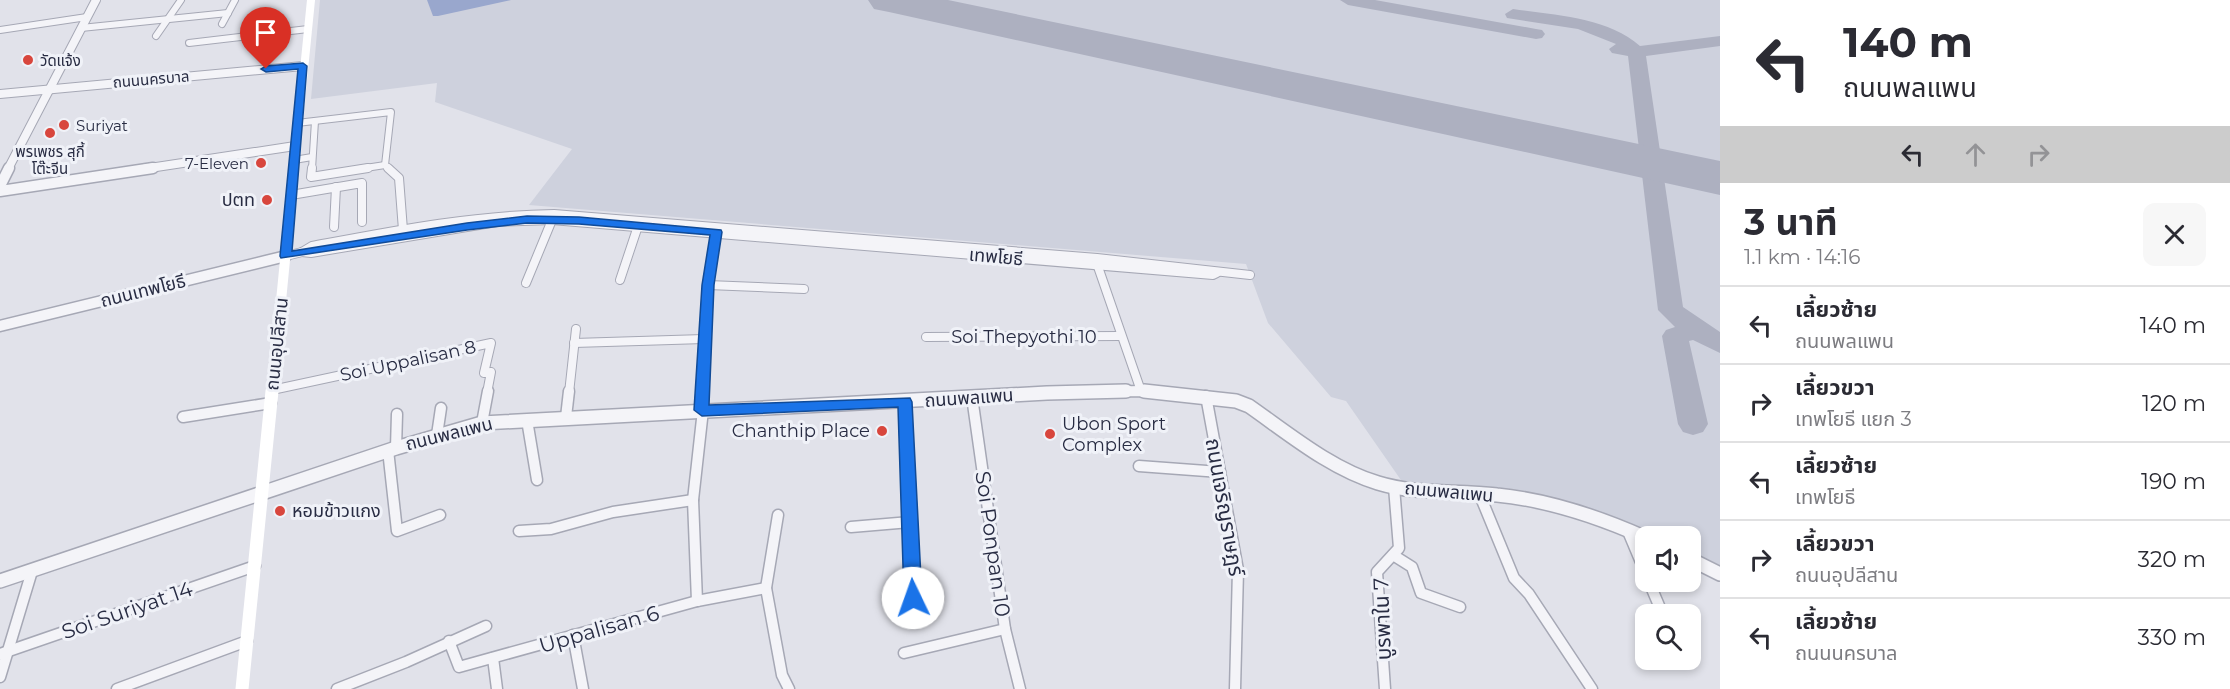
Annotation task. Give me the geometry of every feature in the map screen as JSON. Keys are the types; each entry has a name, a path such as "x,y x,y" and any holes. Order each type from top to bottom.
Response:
{"main road":[{"name":"ถนนอุปลีสาน","path":"242,689 311,0"}],"street":[{"path":"0,188 96,0"},
{"path":"156,36 181,0"},
{"path":"222,24 235,0"},
{"path":"81,28 228,13"},
{"path":"0,30 87,17"},
{"path":"189,43 308,29"},
{"name":"ถนนนครบาล","path":"0,94 50,87 303,66"},
{"path":"297,123 392,112 386,165"},
{"path":"315,121 311,177 386,165"},
{"path":"0,188 295,146"},
{"path":"294,160 312,157"},
{"path":"386,165 399,178 403,230"},
{"path":"291,195 362,183 362,222"},
{"path":"334,227 336,187"},
{"name":"เทพโยธี","path":"286,256 302,252 312,246 403,230 498,218 583,215 1096,262 1213,275 1218,272 1250,275"},
{"name":"เทพโยธี","path":"302,252 311,253 498,218 716,232 774,233"},
{"path":"526,283 552,220"},
{"path":"620,280 638,226"},
{"path":"697,601 693,500 702,410 708,285 716,232"},
{"name":"ถนนเทพโยธี","path":"0,326 286,256"},
{"path":"1096,262 1141,391"},
{"path":"708,285 804,289"},
{"path":"566,417 576,329"},
{"name":"Soi Thepyothi 10","path":"926,338 1121,336"},
{"path":"574,343 704,339"},
{"name":"Soi Uppalisan 8","path":"272,390 491,343 483,373 491,372 482,423"},
{"name":"ถนนพลแพน","path":"0,581 392,449 482,423 1047,393 1141,391 1206,396 1236,401 1249,406 1317,453 1358,474 1394,487 1449,494 1479,493 1527,500 1635,533"},
{"name":"ถนนเจริญราษฎร์","path":"1206,396 1238,570 1235,689"},
{"name":"Soi Ponpan 10","path":"972,397 1005,629 1020,689"},
{"path":"905,402 913,598"},
{"path":"183,417 271,403"},
{"path":"437,435 441,408"},
{"path":"397,414 392,449 397,531 440,515"},
{"path":"527,420 537,480"},
{"path":"1139,466 1220,472"},
{"name":"บูรพาใน 7","path":"1387,688 1377,572 1399,548 1394,487"},
{"path":"1479,493 1514,578 1529,594 1592,689"},
{"path":"519,531 551,529 613,512 693,500"},
{"path":"778,515 766,588 782,675 789,689"},
{"path":"851,527 910,522"},
{"path":"1626,529 1635,549"},
{"name":"บูรพาใน 7","path":"1393,555 1412,567 1420,593 1460,607"},
{"path":"1701,564 1720,574"},
{"name":"Soi Suriyat 14","path":"4,652 255,566"},
{"path":"0,676 4,652 32,571"},
{"name":"Uppalisan 6","path":"449,641 459,667 697,601 766,588"},
{"path":"337,689 406,662 486,626"},
{"path":"904,653 1005,629"},
{"path":"573,635 583,689"},
{"path":"117,689 247,641"},
{"path":"493,658 497,689"}],"shaded area":[{"path":"320,0 1720,0 1720,567 1701,558 1701,526 1635,527 1623,522 1444,488 1403,483 1346,401 1331,397 1268,323 1246,264 529,205 572,149 435,102 437,83 311,99"}],"water":[{"path":"427,0 511,0 433,16"}],"taxiway":[{"path":"1348,0 1536,34"},
{"path":"1513,14 1579,24 1596,29 1625,42 1636,52"},
{"path":"1636,52 1720,41"},
{"path":"1618,49 1636,52"},
{"path":"1636,52 1671,310 1696,330"},
{"path":"1693,424 1675,336 1696,330"},
{"path":"1696,330 1720,344"}],"runway":[{"path":"889,0 1720,178"}],"place":[{"name":"วัดแจ้ง","path":"28,60"},
{"name":"Suriyat","path":"64,125"},
{"name":"พรเพชร สุกี้ โต๊ะจีน","path":"50,133"},
{"name":"7-Eleven","path":"261,163"},
{"name":"ปตท","path":"267,200"},
{"name":"Chanthip Place","path":"882,431"},
{"name":"Ubon Sport Complex","path":"1050,434"},
{"name":"หอมข้าวแกง","path":"280,511"}],"route":[{"path":"266,69 303,66 286,256 467,226 527,220 579,221 716,232 708,285 702,410 905,402 913,598"}]}
